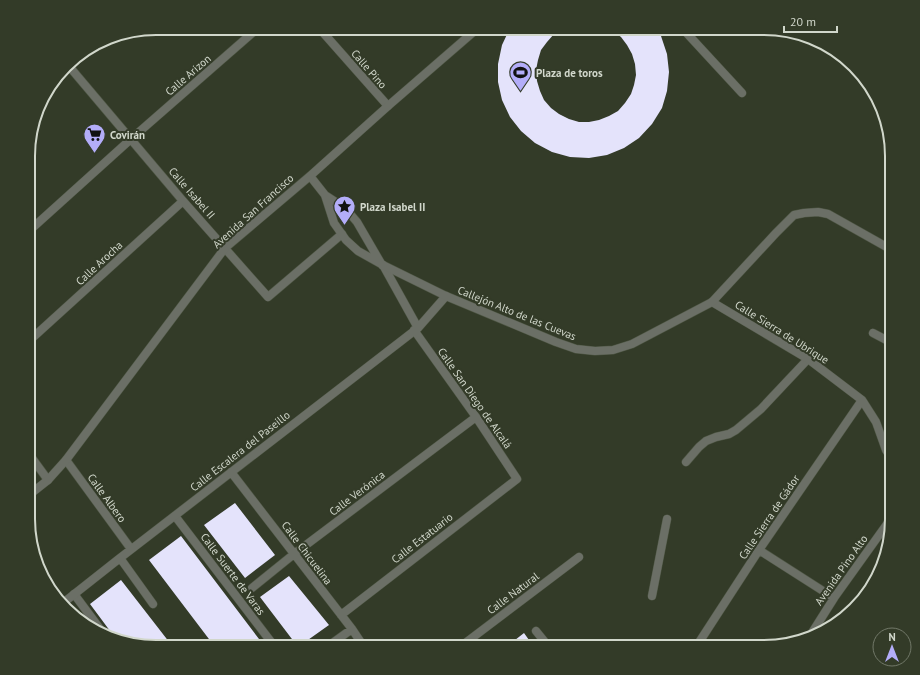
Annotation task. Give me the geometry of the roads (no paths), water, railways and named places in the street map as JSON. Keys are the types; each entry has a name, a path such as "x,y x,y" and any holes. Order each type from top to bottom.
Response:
{"street":[{"name":"Calle Arizon","path":"35,226 250,35"},
{"name":"Calle Pino","path":"325,35 388,106"},
{"name":"Avenida San Francisco","path":"35,490 48,480 66,460 224,248 310,176 467,35"},
{"path":"688,35 742,93"},
{"name":"Calle Isabel II","path":"72,69 224,248 268,297 342,234"},
{"path":"310,176 325,195 345,208 356,222 383,265 416,329"},
{"path":"325,195 334,223 346,240 358,251 383,265"},
{"name":"Calle Arocha","path":"35,336 184,200"},
{"name":"Callejón Alto de las Cuevas","path":"383,265 446,296 556,342 576,349 595,351 613,350 632,344 712,302 776,233 794,216 804,213 818,212 828,214 885,246"},
{"name":"Callejón Alto de las Cuevas","path":"416,329 446,296"},
{"name":"Calle Sierra de Ubrique","path":"712,302 808,359 862,400 876,422 885,447"},
{"name":"Calle San Diego de Alcalá","path":"416,329 517,479"},
{"name":"Calle Escalera del Paseillo","path":"66,600 416,329"},
{"path":"873,333 885,339"},
{"path":"686,462 706,441 728,434 741,426 761,409 808,359"},
{"name":"Calle Sierra de Gádor","path":"701,640 759,550 862,400"},
{"name":"Calle Verónica","path":"252,588 294,554 476,417"},
{"name":"Calle Albero","path":"66,460 131,549"},
{"path":"35,462 48,480"},
{"name":"Calle Chicuelina","path":"231,472 359,640"},
{"name":"Calle Estatuario","path":"340,615 517,479"},
{"name":"Calle Suerte de Varas","path":"174,516 270,640"},
{"path":"652,596 668,519"},
{"name":"Avenida Pino Alto","path":"814,630 834,598 885,527"},
{"path":"759,550 834,598"},
{"name":"Calle Natural","path":"469,640 579,557"},
{"path":"120,558 153,604"},
{"path":"74,594 97,625"},
{"path":"337,640 352,629"},
{"path":"536,631 543,640"}],"place":[{"name":"Plaza de toros","path":"521,92"},
{"name":"Covirán","path":"95,154"},
{"name":"Plaza Isabel II","path":"345,226"}]}
